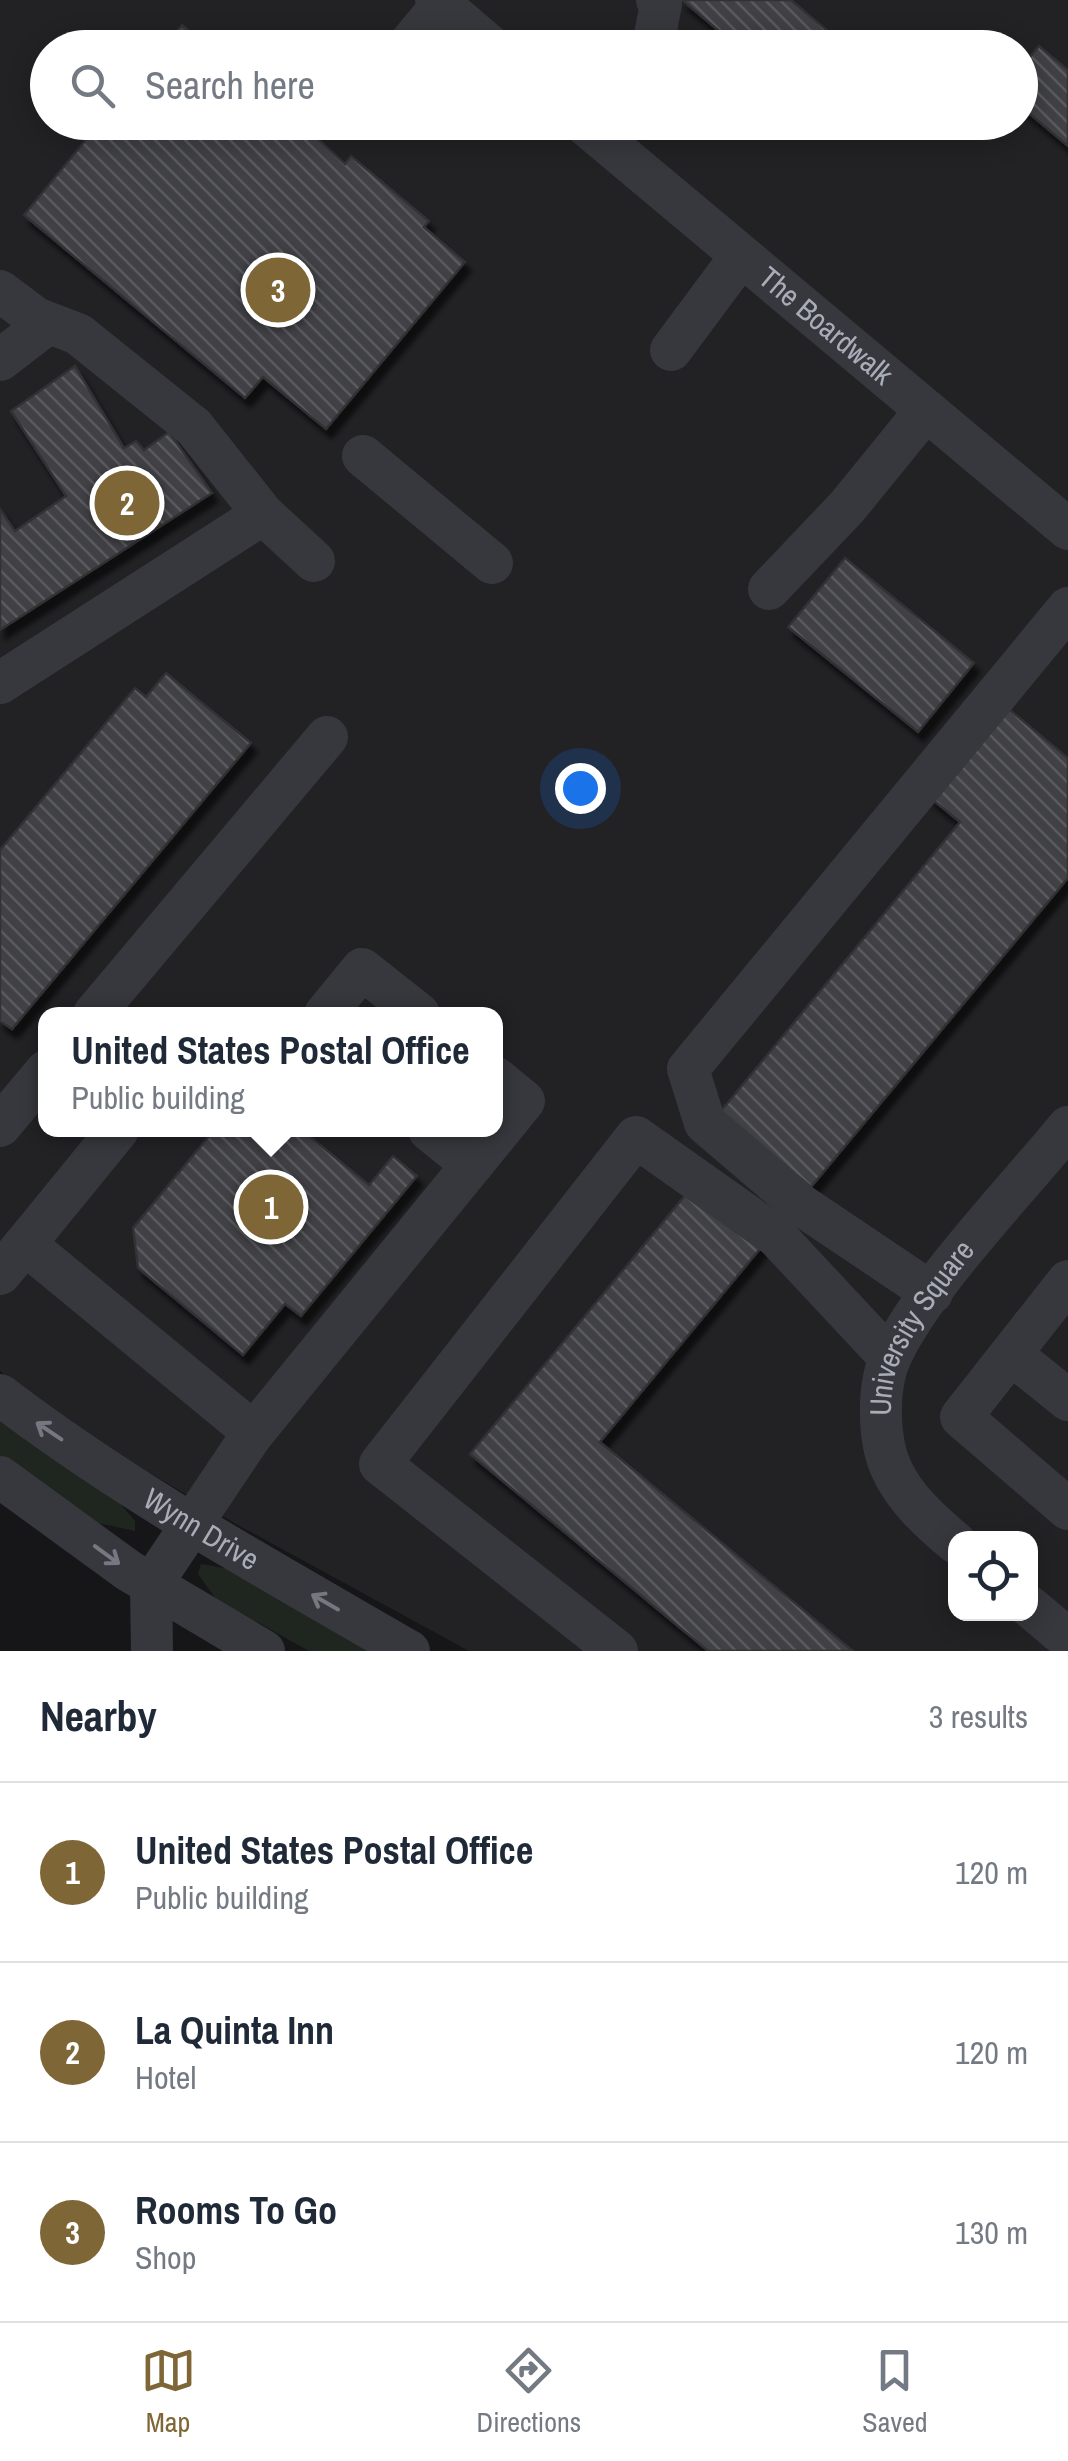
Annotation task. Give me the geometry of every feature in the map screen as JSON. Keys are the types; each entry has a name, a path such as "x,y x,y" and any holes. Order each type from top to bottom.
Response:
{"street":[{"path":"420,30 441,2 472,30"},
{"name":"The Boardwalk","path":"603,140 926,410 1062,512"},
{"path":"671,350 741,256"},
{"path":"0,291 48,323 78,334 194,427 263,514 314,561"},
{"path":"0,360 48,323"},
{"path":"769,590 926,410"},
{"path":"363,456 492,564"},
{"path":"0,682 263,514"},
{"path":"932,1294 801,1205 705,1123 688,1069 1068,608"},
{"path":"100,1007 327,737"},
{"path":"331,1007 362,969 409,1007"},
{"path":"1,1121 38,1080"},
{"path":"503,1084 524,1101 503,1127"},
{"name":"University Square","path":"948,1534 904,1491 890,1466 882,1435 890,1358 932,1294 1068,1128"},
{"path":"112,1137 12,1259 254,1432"},
{"path":"438,1137 472,1165"},
{"path":"152,1651 151,1584 196,1524 254,1432 495,1137"},
{"path":"617,1651 380,1464 636,1137 776,1236 890,1358"},
{"path":"1068,1281 961,1416 1068,1509"},
{"path":"1011,1354 1068,1400"},
{"name":"Wynn Drive","path":"0,1395 46,1430 196,1524 409,1651"},
{"path":"0,1477 151,1584 264,1651"}],"shaded area":[{"path":"0,0 1068,0 1068,1651 469,1651 236,1524 79,1431 0,1371"},
{"path":"0,1414 111,1493 135,1521 135,1531 89,1521 0,1459"},
{"path":"201,1564 240,1571 381,1651 309,1651 216,1599 198,1574"}],"building":[{"path":"682,0 791,0 827,30 718,30"},
{"path":"1038,47 1068,70 1068,146 1038,121"},
{"path":"86,140 319,140 345,164 351,156 429,221 424,227 465,262 326,429 263,377 245,398 24,215"},
{"path":"75,366 124,448 136,441 144,450 169,432 212,493 0,630 0,509 15,531 66,496 11,411"},
{"path":"845,558 974,663 918,732 788,627"},
{"path":"166,673 251,743 12,1029 0,1021 0,850 135,688 146,697"},
{"path":"1005,706 1068,758 1068,878 811,1187 720,1112 960,822 929,797"},
{"path":"208,1137 311,1137 369,1185 393,1156 417,1176 301,1316 285,1304 243,1355 138,1268 133,1228"},
{"path":"693,1186 764,1244 600,1442 853,1651 708,1651 470,1454"}],"place":[{"name":"Rooms To Go","path":"278,290"},
{"name":"La Quinta Inn","path":"127,503"},
{"name":"United States Postal Office","path":"271,1207"}]}
